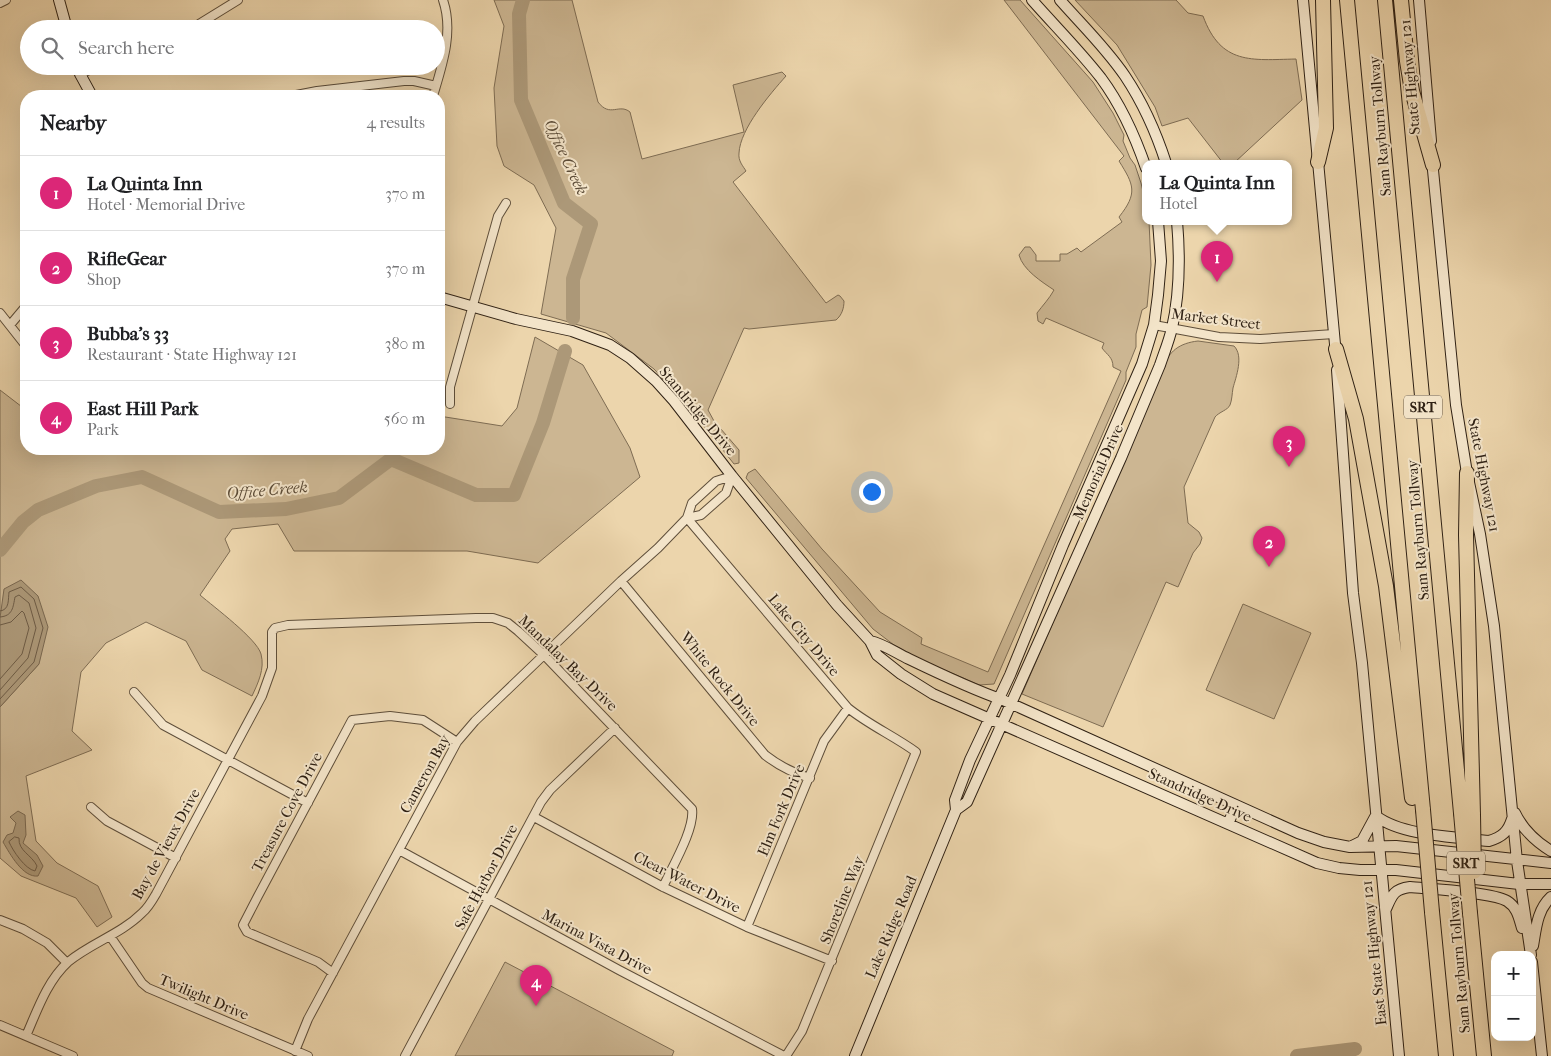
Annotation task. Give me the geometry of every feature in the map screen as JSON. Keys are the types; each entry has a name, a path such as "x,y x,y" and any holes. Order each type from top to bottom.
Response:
{"highway":[{"path":"1318,162 1326,128 1322,0"},
{"name":"Sam Rayburn Tollway","path":"1346,0 1418,809 1427,865 1446,1056"},
{"name":"Sam Rayburn Tollway","path":"1385,0 1467,814 1470,913 1484,1056"},
{"path":"1401,0 1412,91 1433,165"},
{"path":"1336,349 1356,419 1386,586 1418,809"},
{"path":"1467,473 1467,814"}],"street":[{"path":"0,3 6,0"},
{"path":"59,0 65,20"},
{"path":"206,20 238,0"},
{"path":"443,0 447,21 445,51"},
{"path":"1032,0 1102,80 1124,117 1143,160"},
{"path":"1060,0 1106,51 1125,76 1146,111 1165,160"},
{"path":"1303,0 1336,349 1353,593 1362,663 1378,847"},
{"name":"State Highway 121","path":"1419,0 1456,405 1467,473 1480,534 1493,618 1519,884 1530,951"},
{"path":"82,75 89,90"},
{"path":"435,90 439,75"},
{"path":"339,90 404,80 436,86"},
{"path":"450,404 450,387 472,308 498,216 506,203"},
{"name":"Memorial Drive","path":"989,719 1142,364 1154,325 1161,260 1158,225"},
{"name":"Memorial Drive","path":"1002,725 1160,365 1172,329 1177,290 1180,250 1177,225"},
{"name":"Standridge Drive","path":"445,300 516,319 572,331 610,345 643,369 674,401 732,476 842,611 870,641 877,655 901,674 933,694 1317,863 1339,868 1396,870 1519,884 1551,884"},
{"path":"0,313 20,338"},
{"path":"10,325 20,313"},
{"name":"Market Street","path":"1154,325 1219,337 1260,339 1334,334"},
{"name":"Cameron Bay","path":"687,518 701,515 726,493 732,476"},
{"name":"Cameron Bay","path":"295,1050 308,1020 457,742 475,721 658,548 687,518 692,503 716,481 732,476"},
{"name":"Lake City Drive","path":"687,518 848,708 873,726 901,741 916,752"},
{"name":"White Rock Drive","path":"621,581 765,755 777,765 810,778"},
{"name":"Mandalay Bay Drive","path":"275,628 288,625 493,618 508,622 544,655 692,809 694,818 663,887"},
{"name":"Bay de Vieux Drive","path":"26,1036 46,991 55,977 68,963 143,913 156,894 229,760 268,681 272,668 272,632 275,628"},
{"name":"Standridge Drive","path":"870,641 881,644 893,652 1236,805 1324,842 1350,847 1396,846 1517,861 1551,863"},
{"path":"134,692 163,725 308,803"},
{"name":"Elm Fork Drive","path":"747,927 824,742 848,708"},
{"name":"Treasure Cove Drive","path":"333,973 318,962 247,932 243,925 352,720 390,716 423,720 457,742"},
{"name":"Lake Ridge Road","path":"855,1056 956,810 955,800 970,760 989,719"},
{"name":"Lake Ridge Road","path":"956,810 967,802 1002,725"},
{"name":"Safe Harbor Drive","path":"405,1056 541,802 550,790 615,728"},
{"name":"Shoreline Way","path":"785,1056 802,1031 916,752"},
{"path":"1228,824 1236,805"},
{"path":"1512,806 1520,824 1536,842 1551,851"},
{"path":"91,807 107,821 176,858"},
{"path":"1376,816 1386,824 1404,830 1489,841 1500,838 1508,830 1513,818"},
{"path":"1350,847 1362,841 1376,816"},
{"name":"Clear Water Drive","path":"534,817 663,887 747,927 832,961"},
{"name":"East State Highway 121","path":"1378,847 1399,1056"},
{"name":"Marina Vista Drive","path":"399,850 785,1056"},
{"path":"1385,910 1393,894 1402,888 1410,887 1493,896 1507,901 1515,908 1530,951"},
{"path":"1532,951 1538,918 1551,897"},
{"path":"0,920 48,943 68,963"},
{"name":"Twilight Drive","path":"110,936 142,983 148,988 308,1056"},
{"path":"1536,996 1542,1056"},
{"path":"0,1025 73,1056"}],"shaded area":[{"path":"494,0 572,0 598,102 602,107 610,110 622,109 630,112 642,159 744,132 733,85 782,72 786,76 757,112 745,133 739,158 746,171 733,182 826,303 838,295 844,301 844,306 836,320 744,328 708,410 714,421 739,450 739,463 734,464 688,406 654,369 606,333 541,314 556,228 534,185 504,166 497,146 494,88 504,26"},
{"path":"1004,0 1020,0 1093,82 1113,113 1124,135 1123,141 1135,165 1141,183 1142,225 1149,225 1151,265 1147,307 1142,310 1136,334 1136,347 1126,372 1126,380 994,684 979,685 917,658 894,645 873,629 746,478 748,473 755,469 822,549 880,612 922,638 921,644 988,672 1121,371 1113,367 1111,358 1102,348 1104,343 1046,318 1043,324 1038,321 1037,313 1054,290 1024,266 1019,255 1025,247 1030,247 1036,255 1036,261 1060,261 1060,254 1067,254 1077,248 1081,252 1122,222 1119,217 1129,202 1132,189 1128,176 1119,161 1124,156"},
{"path":"1075,0 1176,0 1188,13 1203,16 1210,32 1219,44 1228,51 1252,59 1296,59 1302,100 1237,160 1221,160 1188,118 1162,126 1155,107 1117,45"},
{"path":"535,337 583,365 630,448 640,477 538,563 467,551 294,551 278,524 232,529 225,539 230,551 200,595 244,632 258,648 261,654 262,665 259,681 252,696 202,670 186,641 146,622 106,643 81,672 72,731 92,750 26,776 36,841 57,863 98,886 112,917 97,927 76,898 21,876 0,858 0,707 39,664 1,616 0,618 0,390 20,405 20,455 445,455 445,417 502,426 517,408"},
{"path":"1198,341 1234,346 1237,350 1239,361 1230,405 1215,417 1184,487 1188,523 1199,532 1202,538 1178,587 1166,582 1103,727 1022,694 1165,363 1168,357 1180,346"},
{"path":"1243,604 1311,633 1274,719 1206,690"},
{"path":"505,962 674,1051 672,1056 455,1056"}],"water":[{"path":"21,580 38,596 48,627 39,664 0,707 0,618 4,589"},
{"path":"18,811 25,815 26,835 23,843 37,855 43,866 38,876 32,876 22,869 13,859 3,842 7,835 13,833 16,823 10,817"}],"waterway":[{"name":"Office Creek","path":"523,0 519,14 521,100 564,203 591,224 573,279 573,318"},
{"name":"Office Creek","path":"0,550 23,522 38,510 96,486 142,477 219,512 286,509 339,498 391,459 476,495 514,495 543,423 565,351"},
{"path":"1297,1056 1355,1049"}],"place":[{"name":"La Quinta Inn","path":"1217,282"},
{"name":"Bubba's 33","path":"1289,467"},
{"name":"RifleGear","path":"1269,567"},
{"name":"East Hill Park","path":"536,1006"}]}
